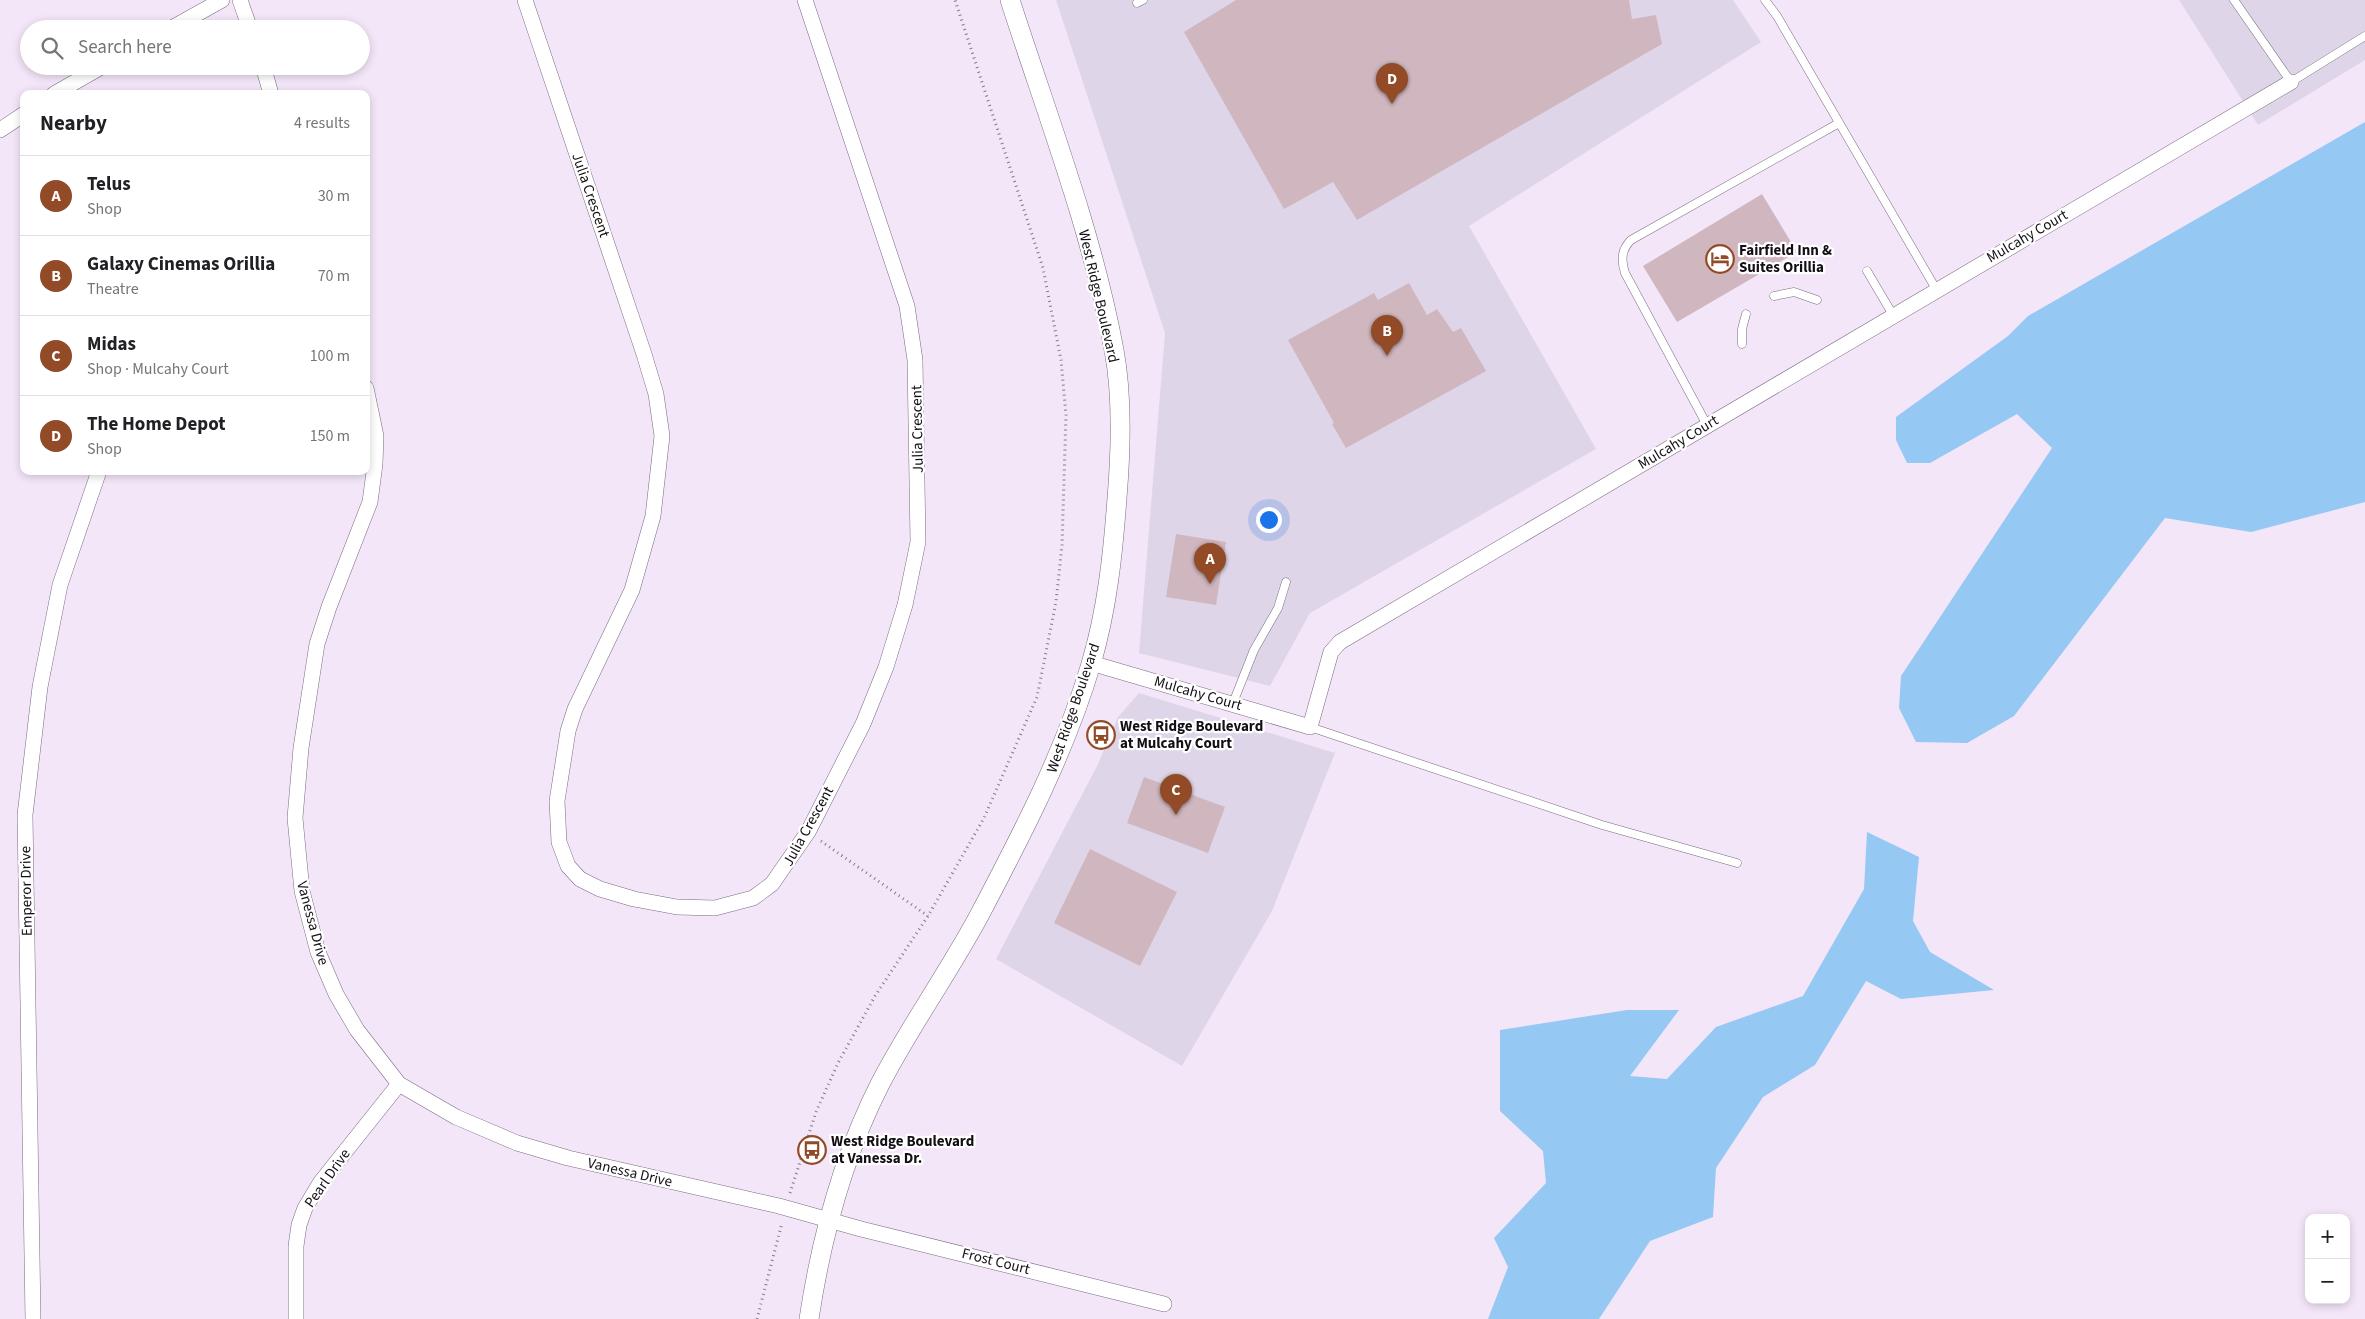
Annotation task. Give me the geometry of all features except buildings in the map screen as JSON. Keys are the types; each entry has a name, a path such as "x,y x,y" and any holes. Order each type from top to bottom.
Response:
{"street":[{"path":"186,20 222,0"},
{"path":"240,0 247,20"},
{"name":"Julia Crescent","path":"525,0 644,354 656,394 662,436 653,516 632,590 575,709 568,731 557,801 559,842 568,866 580,879 600,888 634,899 668,905 715,908 753,898 772,884 808,832 863,724 889,658 905,605 918,542 915,360 907,306 805,0"},
{"name":"West Ridge Boulevard","path":"809,1319 829,1220 862,1123 880,1083 977,918 1048,780 1091,663 1112,564 1118,491 1119,402 1115,353 1084,229 1010,0"},
{"path":"61,90 87,75"},
{"path":"265,75 270,90"},
{"name":"Mulcahy Court","path":"1091,663 1310,727 1332,652 1340,642 1893,314 2291,82"},
{"path":"0,130 20,117"},
{"name":"Vanessa Drive","path":"370,407 376,436 375,464 370,502 329,607 317,644 302,739 295,818 302,891 318,952 336,994 358,1030 399,1084 456,1118 516,1144 829,1220"},
{"name":"Emperor Drive","path":"33,1319 25,815 40,687 60,585 98,475"},
{"name":"Pearl Drive","path":"296,1319 296,1246 299,1225 305,1208 320,1183 399,1084"},
{"name":"Frost Court","path":"829,1220 1164,1304"}],"lane":[{"path":"1765,0 1777,16 1936,289"},
{"path":"2234,0 2291,82 2365,36"},
{"path":"1707,425 1624,273 1622,253 1625,246 1631,240 1839,123"},
{"path":"1867,272 1893,314"},
{"path":"1774,296 1794,292 1818,300"},
{"path":"1742,344 1742,329 1746,314"},
{"path":"1233,703 1254,650 1275,614 1286,582"},
{"path":"1310,727 1602,825 1737,863"}],"path":[{"path":"757,1319 786,1209 816,1112 838,1063 875,996 928,916 984,818 1037,698 1057,593 1062,546 1066,414 1061,360 1043,268 955,0"},
{"path":"808,832 928,916"}],"shaded area":[{"path":"1056,0 1733,0 1761,42 1469,226 1596,449 1310,613 1270,686 1139,653 1165,333"},
{"path":"2179,0 2365,0 2365,60 2258,125"},
{"path":"1139,693 1335,753 1272,911 1182,1066 996,959 1098,764 1118,717"}],"water":[{"path":"2365,122 2365,502 2251,532 2165,518 2014,716 1967,743 1916,742 1899,708 1901,676 2052,448 2017,414 1930,463 1907,463 1896,440 1896,417 2008,336 2028,316"},
{"path":"1867,832 1919,857 1913,921 1930,952 1994,990 1901,999 1866,981 1815,1065 1763,1097 1716,1168 1713,1217 1650,1241 1599,1319 1488,1319 1508,1267 1494,1238 1546,1183 1543,1151 1500,1111 1500,1030 1627,1010 1679,1010 1630,1076 1667,1079 1716,1027 1803,996 1864,889"}],"place":[{"name":"The Home Depot","path":"1392,104"},
{"name":"Fairfield Inn & Suites Orillia","path":"1720,259"},
{"name":"Galaxy Cinemas Orillia","path":"1387,356"},
{"name":"Telus","path":"1210,584"},
{"name":"West Ridge Boulevard at Mulcahy Court","path":"1101,735"},
{"name":"Midas","path":"1176,815"},
{"name":"West Ridge Boulevard at Vanessa Dr.","path":"812,1150"}]}
